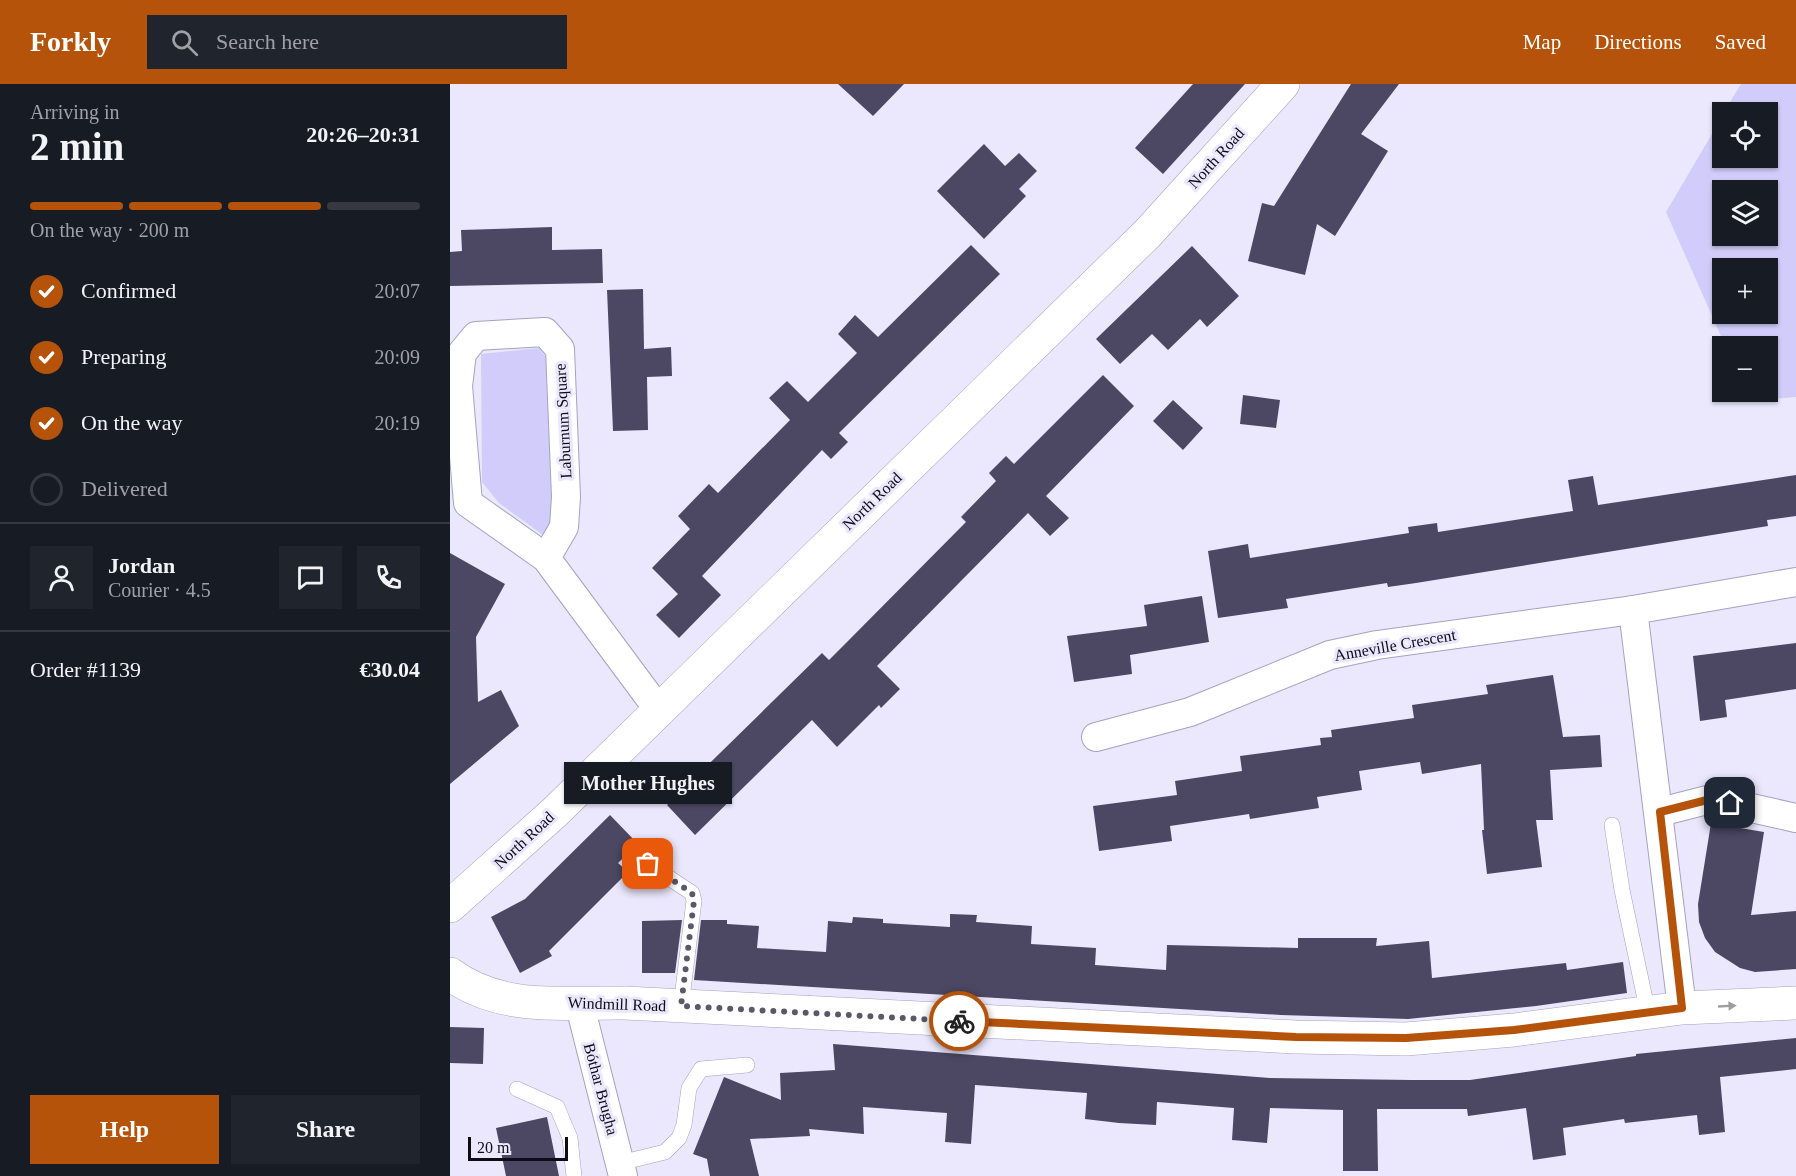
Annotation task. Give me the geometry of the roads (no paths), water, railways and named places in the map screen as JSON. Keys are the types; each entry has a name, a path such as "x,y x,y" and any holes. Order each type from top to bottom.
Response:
{"street":[{"name":"North Road","path":"450,906 555,812 1148,233 1283,84"},
{"name":"Laburnum Square","path":"546,558 564,527 566,498 560,349 545,332 476,336 462,353 458,386 468,503 546,558 658,709"},
{"name":"Anneville Crescent","path":"1096,737 1190,712 1330,655 1377,645 1634,610 1796,582"},
{"path":"1634,610 1682,1008"},
{"path":"1660,812 1711,799 1796,818"},
{"name":"Windmill Road","path":"450,974 470,989 518,1003 579,1002 681,1006 1284,1037 1395,1038 1514,1030 1682,1008 1796,1003"},
{"name":"Bóthar Brugha","path":"579,1002 621,1169"}],"lane":[{"path":"1612,825 1622,890 1648,1012"},
{"path":"648,864 692,893 694,901 681,1006"},
{"path":"621,1169 666,1152 679,1138 684,1125 689,1088 701,1069 747,1065"},
{"path":"516,1089 557,1107 570,1138 574,1176"}],"place":[{"name":"Mother Hughes","path":"648,864"}]}
